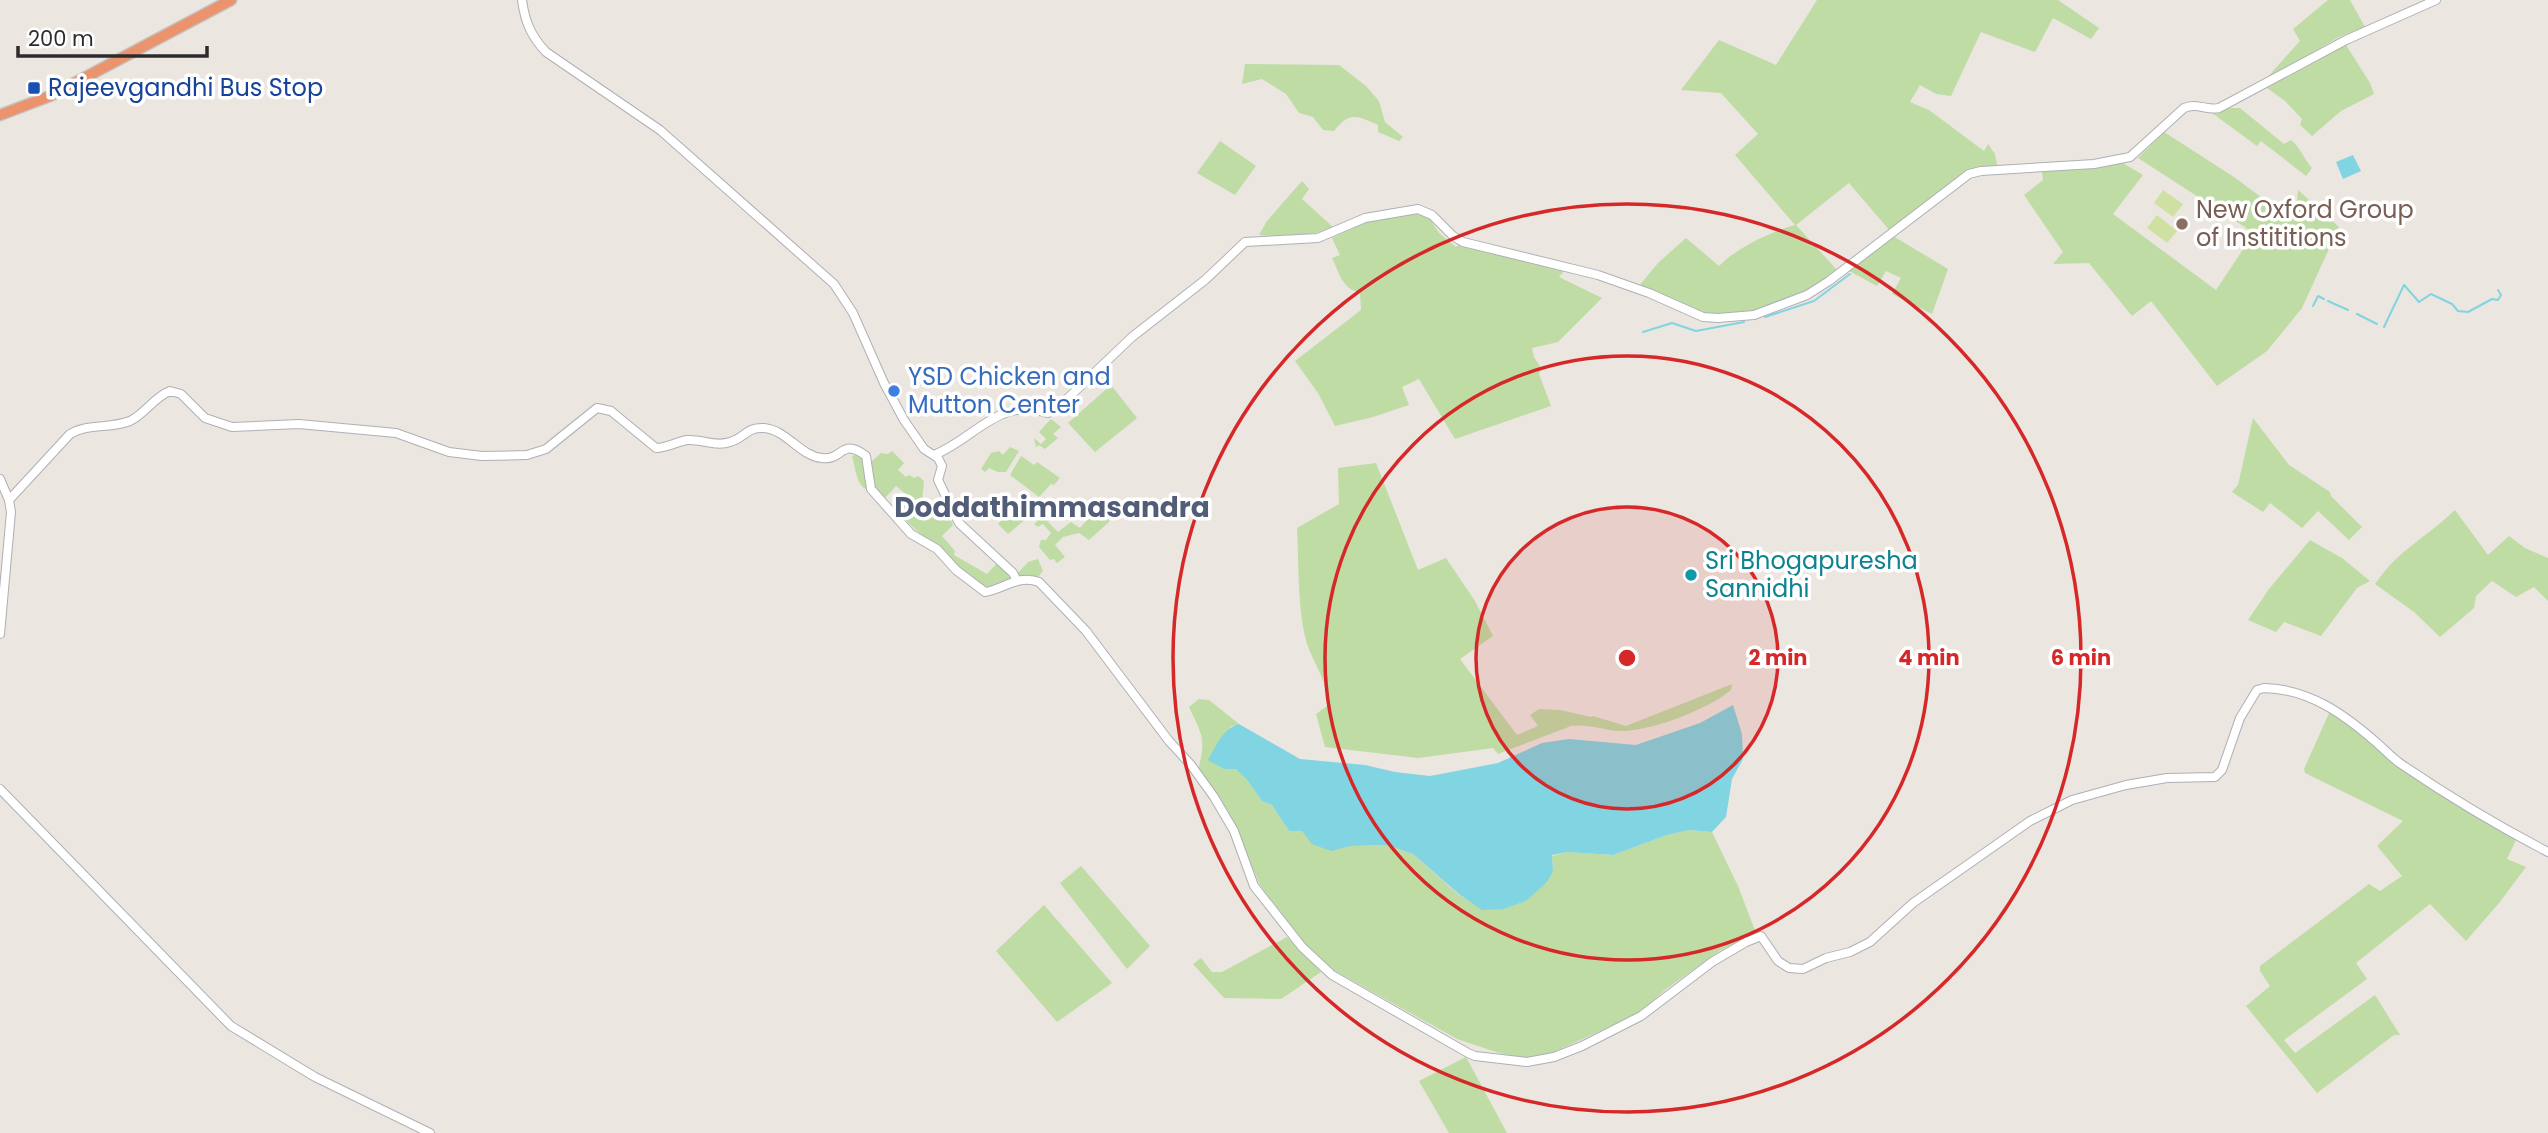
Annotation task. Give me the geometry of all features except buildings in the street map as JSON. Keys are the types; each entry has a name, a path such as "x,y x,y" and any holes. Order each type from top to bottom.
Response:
{"highway":[{"path":"0,115 50,96 231,0"}],"street":[{"path":"522,0 524,17 532,36 545,52 660,130 834,284 853,313 884,383 904,420 916,440 934,455 942,466 939,480 959,523 1013,573 1017,581"},
{"path":"934,455 997,416 1010,411 1033,408 1048,413 1068,398 1132,337 1213,273 1245,242 1318,238 1364,218 1418,209 1432,215 1452,236 1462,242 1598,275 1649,293 1703,317 1754,315 1807,295 1829,281 1969,174 2094,163 2130,156 2184,107 2191,104 2212,110 2219,108 2336,45 2435,0"},
{"path":"9,500 70,434 82,428 131,420 170,390 181,394 205,418 232,427 299,424 396,433 449,452 482,456 537,453 546,449 597,408 611,411 656,448 665,448 686,440 728,443 753,429 762,428 779,433 822,458 854,448 866,456 871,489 911,534 937,549 956,570 985,592 1017,581 1039,582 1086,631 1214,797 1234,831 1254,886 1302,947 1332,975 1475,1056 1527,1062 1554,1057 1582,1046 1641,1016 1712,962 1745,942 1761,936 1778,961 1789,968 1803,968 1850,952 1870,942 1913,904 2030,821 2072,800 2126,785 2167,778 2216,777 2222,770 2245,708 2257,690 2264,688 2312,696 2376,741 2398,762 2459,802 2548,852"},
{"path":"0,480 9,500 10,529 0,634"},
{"path":"0,789 231,1026 315,1077 430,1133"}],"green space":[{"path":"1817,0 2058,0 2099,28 2091,39 2053,18 2035,52 1981,32 1951,96 1936,94 1920,85 1910,102 1929,110 1984,151 1988,144 1995,154 1997,165 1973,169 1954,180 1890,231 1849,183 1796,225 1837,270 1807,293 1747,312 1722,316 1701,314 1639,286 1658,263 1686,238 1719,266 1755,241 1795,225 1735,155 1758,134 1721,93 1681,90 1719,40 1776,65"},
{"path":"2328,0 2350,0 2365,27 2339,37 2264,81 2300,41 2293,29"},
{"path":"2346,45 2374,94 2341,111 2312,136 2300,125 2302,119 2285,101 2267,88"},
{"path":"1245,64 1339,65 1366,86 1379,101 1385,122 1403,137 1399,141 1378,132 1378,125 1354,117 1345,120 1334,131 1323,130 1313,117 1299,113 1286,94 1262,79 1242,84"},
{"path":"2240,108 2284,144 2291,140 2312,168 2306,176 2261,141 2257,146 2212,113"},
{"path":"2164,132 2234,177 2285,215 2297,200 2298,190 2339,227 2302,308 2267,351 2217,386 2151,301 2132,316 2089,263 2053,264 2063,252 2024,195 2043,180 2042,172 2121,162 2143,175 2113,214 2216,290 2254,233 2138,158"},
{"path":"1220,141 1256,166 1235,195 1197,173"},
{"path":"1302,181 1309,189 1302,199 1333,227 1306,235 1259,235 1267,221"},
{"path":"2163,190 2183,204 2173,217 2154,203"},
{"path":"1411,213 1427,215 1439,233 1456,247 1458,245 1564,271 1559,277 1602,298 1558,342 1532,348 1541,368 1539,374 1551,406 1455,439 1419,379 1402,387 1409,405 1335,426 1318,393 1295,361 1361,310 1360,292 1349,288 1339,275 1332,258 1340,255 1332,238 1367,221"},
{"path":"2157,215 2177,231 2167,243 2147,228"},
{"path":"1893,236 1948,269 1932,314 1892,294 1901,278 1886,271 1877,286 1849,271"},
{"path":"1111,385 1137,418 1095,452 1068,423"},
{"path":"2253,418 2289,465 2330,492 2362,527 2349,540 2318,511 2302,528 2270,503 2263,512 2232,492 2238,485"},
{"path":"1051,419 1061,427 1053,434 1058,438 1045,449 1039,445 1036,447 1034,438 1041,444 1046,439 1039,432"},
{"path":"1010,447 1019,451 1006,472 989,468 985,472 981,469 991,453 999,451 1003,455"},
{"path":"892,451 904,463 898,470 906,477 918,476 924,481 923,500 928,511 932,515 946,508 953,525 942,536 955,551 954,555 987,574 998,562 1017,574 1028,562 1038,559 1043,571 1038,577 1022,576 984,587 977,582 906,520 899,509 907,495 896,486 884,499 861,485 852,456 857,454 865,462 872,461 881,453 888,454"},
{"path":"1021,456 1034,465 1037,462 1060,478 1039,497 1010,475"},
{"path":"1376,463 1418,570 1446,558 1475,601 1493,636 1460,659 1517,735 1538,726 1530,715 1539,709 1593,716 1626,726 1732,684 1731,690 1696,711 1666,722 1625,731 1571,726 1498,754 1493,748 1418,758 1325,747 1316,714 1327,706 1327,699 1302,622 1297,528 1339,504 1338,468"},
{"path":"1101,504 1109,516 1109,522 1089,540 1079,533 1063,537 1055,545 1065,557 1057,563 1054,559 1050,560 1039,547 1041,540 1046,540 1051,533 1043,524 1038,527 1034,524 1043,517 1058,532 1071,522 1080,528"},
{"path":"2455,510 2488,555 2509,536 2525,548 2548,558 2548,601 2534,587 2516,597 2492,581 2476,596 2474,608 2440,637 2414,612 2375,584 2403,553"},
{"path":"1010,511 1018,519 1023,515 1026,519 1008,534 998,524"},
{"path":"2310,540 2342,558 2370,581 2357,588 2321,636 2284,622 2276,632 2248,620 2269,589"},
{"path":"1199,699 1209,700 1239,724 1230,727 1224,769 1236,769 1262,801 1272,805 1289,831 1302,831 1331,850 1350,846 1387,845 1413,854 1459,895 1482,909 1504,909 1526,901 1553,871 1552,856 1567,852 1613,855 1667,835 1689,830 1712,832 1738,886 1756,933 1721,950 1666,989 1638,1014 1549,1054 1526,1058 1499,1053 1457,1039 1335,971 1303,942 1260,885 1228,811 1198,771 1202,738 1189,707"},
{"path":"2330,711 2462,808 2516,840 2507,859 2526,867 2466,941 2430,904 2356,963 2367,979 2284,1040 2295,1053 2375,995 2400,1035 2394,1035 2317,1093 2246,1006 2270,986 2260,971 2260,966 2369,884 2380,891 2402,876 2377,846 2403,821 2305,773 2304,769"},
{"path":"1081,866 1150,946 1127,969 1060,883"},
{"path":"1044,905 1112,983 1057,1022 996,951"},
{"path":"1287,937 1321,972 1281,999 1224,998 1193,964 1201,958 1212,972 1222,972"},
{"path":"1466,1057 1507,1133 1449,1133 1419,1081"}],"water":[{"path":"2353,155 2361,171 2343,179 2336,162"},
{"path":"1733,705 1742,734 1743,759 1732,779 1726,817 1712,832 1689,830 1667,835 1613,855 1567,852 1552,855 1553,871 1547,882 1526,901 1504,909 1482,910 1460,895 1413,854 1387,845 1350,846 1331,851 1312,844 1302,831 1289,831 1272,805 1262,801 1236,769 1224,769 1208,760 1224,734 1239,724 1300,759 1365,765 1430,776 1498,763 1542,743 1569,739 1636,745 1700,723"}],"waterway":[{"path":"1765,317 1814,301 1850,274"},
{"path":"2384,327 2404,285 2419,302 2431,294 2452,304 2458,311 2468,312 2492,299 2498,300 2501,295 2498,290"},
{"path":"2313,306 2318,296 2324,299"},
{"path":"2328,301 2348,310"},
{"path":"2357,314 2377,324"},
{"path":"1643,332 1672,323 1696,331 1744,322"}],"place":[{"name":"Rajeevgandhi Bus Stop","path":"34,88"},
{"name":"New Oxford Group of Instititions","path":"2182,224"},
{"name":"YSD Chicken and Mutton Center","path":"894,391"},
{"name":"Sri Bhogapuresha Sannidhi","path":"1691,575"}],"district":[{"name":"Doddathimmasandra","path":"1052,507"}]}
